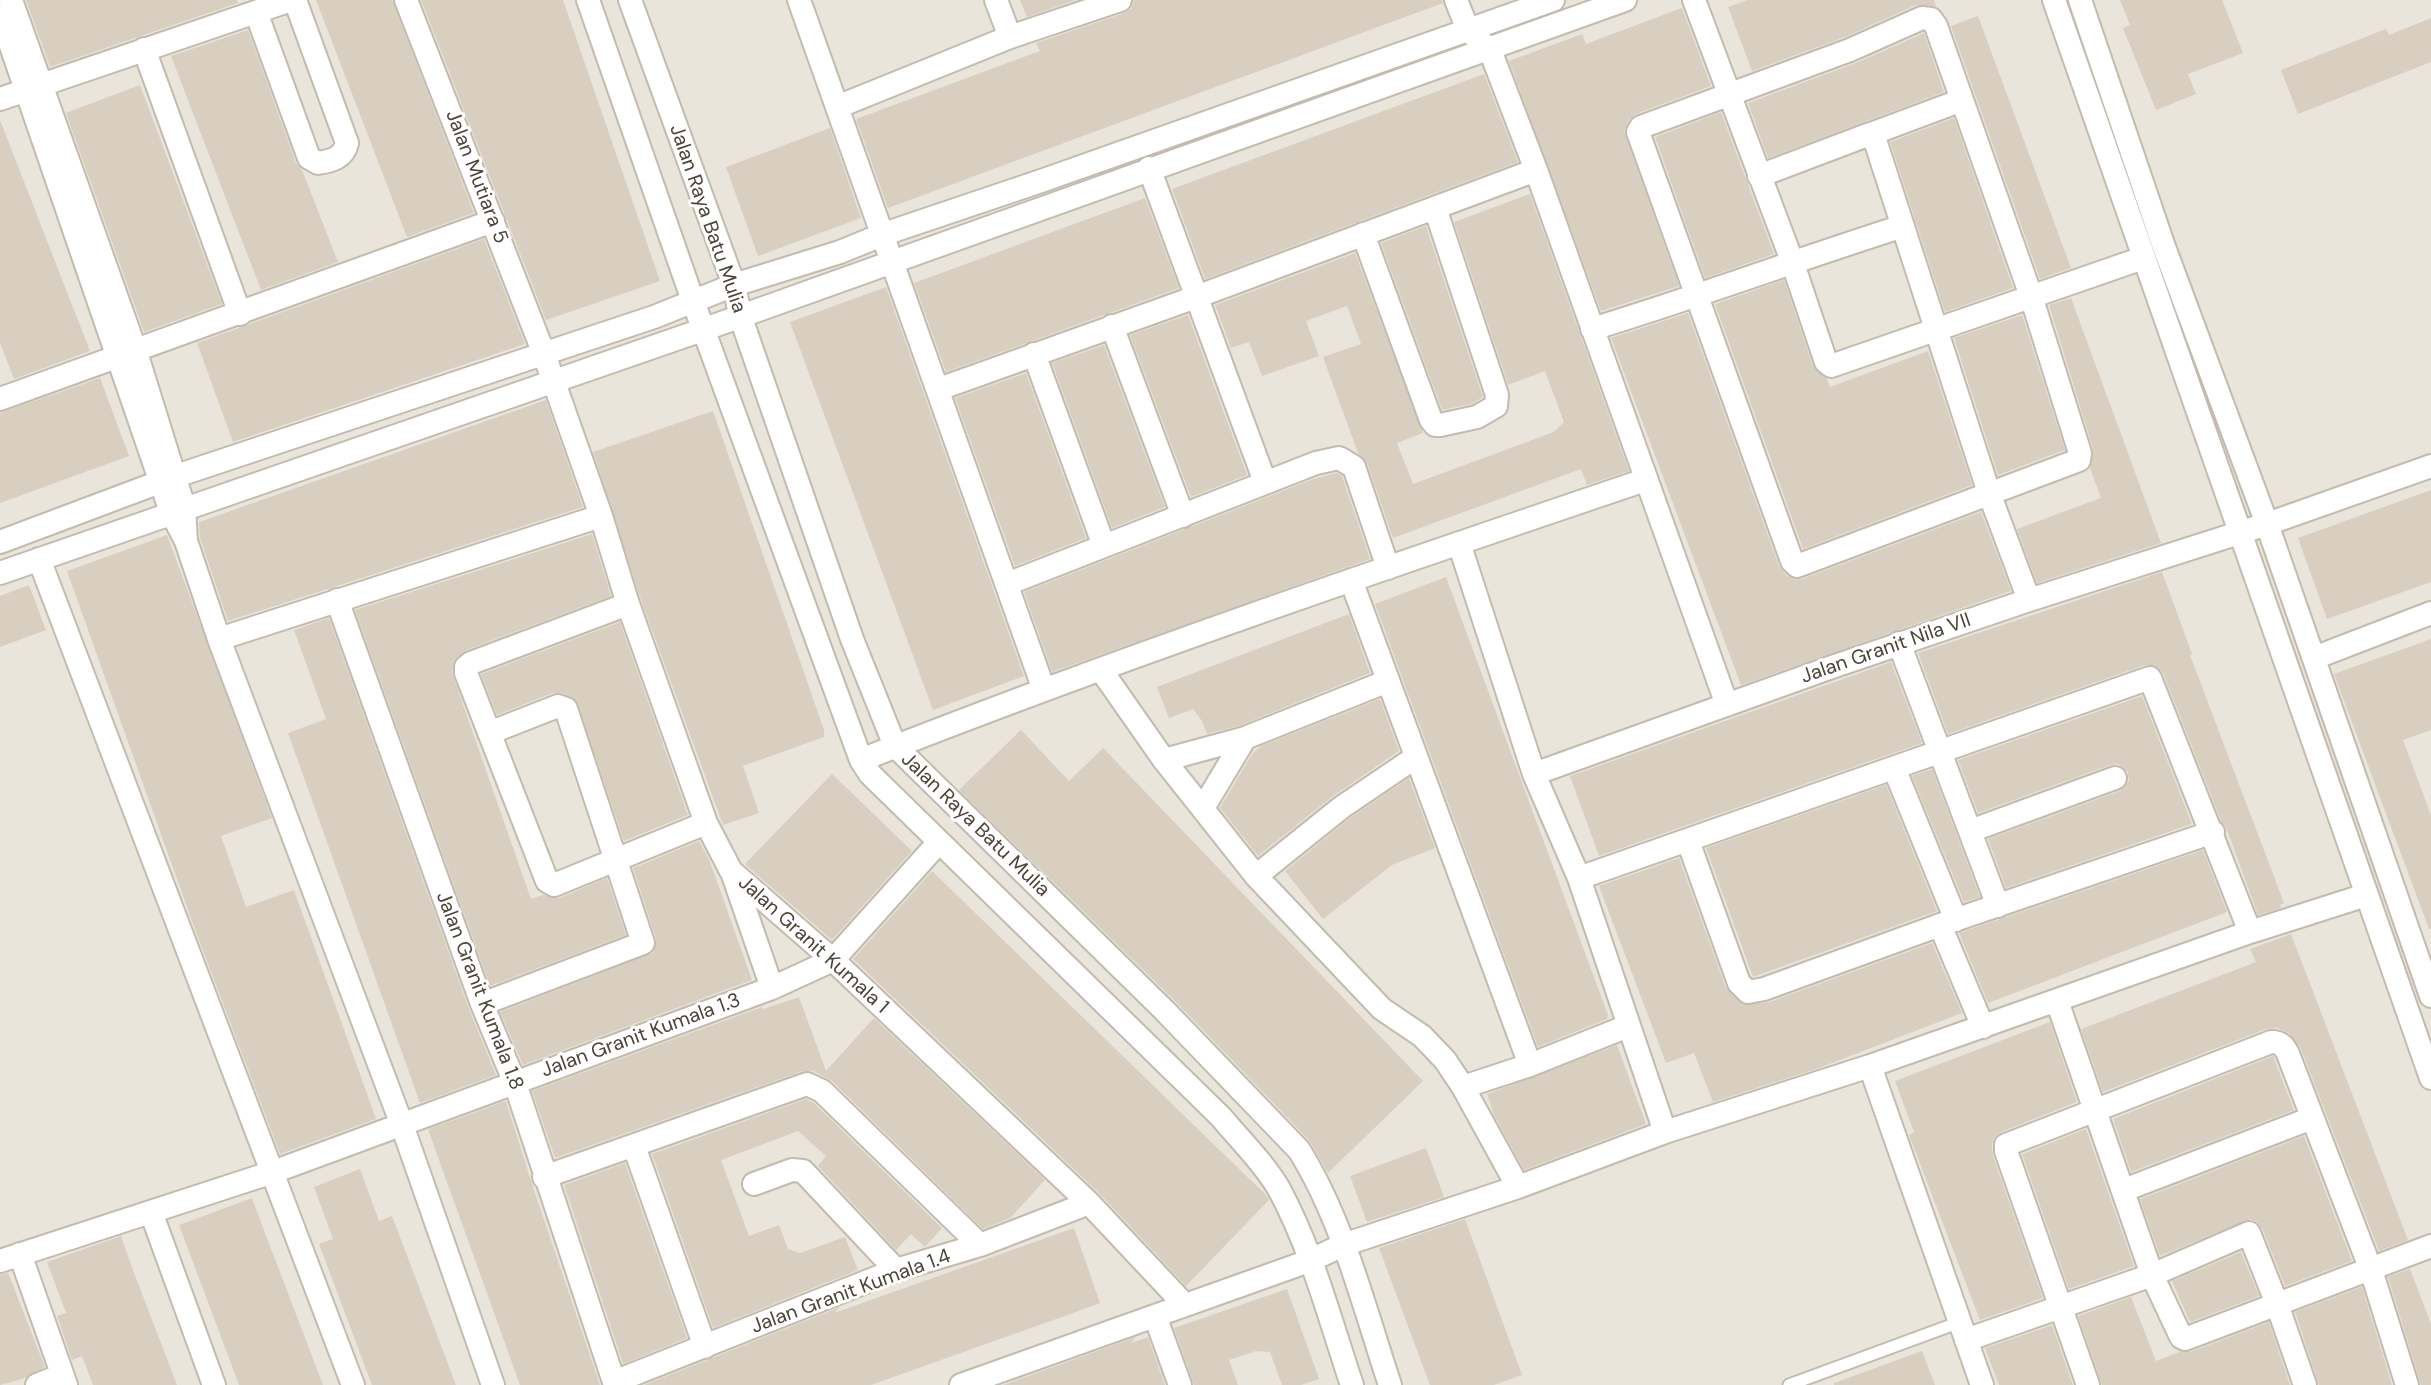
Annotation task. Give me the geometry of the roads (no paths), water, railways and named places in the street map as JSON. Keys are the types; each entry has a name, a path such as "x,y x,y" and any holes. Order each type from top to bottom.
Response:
{"street":[{"path":"11,0 34,88 126,352 219,639 402,1125 493,1385"},
{"path":"0,99 144,49 256,12 293,0 347,143 346,150 334,160 318,163 309,158 256,12"},
{"name":"Jalan Mutiara 5","path":"406,0 544,354"},
{"path":"588,0 693,301 861,760 870,774 1221,1117 1278,1186 1309,1261 1352,1385"},
{"name":"Jalan Raya Batu Mulia","path":"630,0 734,285 740,315 852,639 895,746 1164,1010 1299,1150 1312,1170 1343,1245 1390,1385"},
{"path":"799,0 1044,690"},
{"path":"996,0 1010,37"},
{"path":"837,107 1010,37 1120,0"},
{"path":"1456,0 1468,30 1490,50 1536,170 1727,705"},
{"path":"0,542 167,479 654,317 734,285 840,252 1553,0"},
{"path":"0,573 705,329 1625,0"},
{"path":"1694,0 1792,261 1826,362 1831,366 2143,258"},
{"path":"2054,0 2431,1078"},
{"path":"2080,0 2163,244 2267,524 2431,996"},
{"path":"0,14 34,88"},
{"path":"1926,17 1931,19 2031,296 2080,453 2079,460 1797,566 1794,564 1638,135 1641,127 1730,95 1850,50 1926,17"},
{"path":"144,49 240,314"},
{"path":"1759,176 1962,100"},
{"path":"1871,134 1875,138 1989,493 2029,600"},
{"path":"1149,168 1265,482"},
{"path":"939,389 1536,170"},
{"path":"1363,234 1431,420 1435,425 1440,425 1477,417 1496,406 1497,395 1435,208"},
{"path":"1,397 493,221"},
{"path":"1592,329 1903,226"},
{"path":"1112,326 1183,516"},
{"name":"Jalan Granit Kumala 1","path":"544,354 706,823 731,871 833,960 1089,1203 1184,1304"},
{"path":"1034,354 1104,546"},
{"path":"1007,584 1327,459 1346,460 1354,467 1388,568"},
{"name":"Jalan Granit Nila VII","path":"1534,774 1899,643 2267,524 2431,466"},
{"path":"861,760 1044,690 1351,580 1645,480"},
{"path":"219,639 601,516"},
{"path":"1459,543 1534,774 1579,878 1665,1132"},
{"path":"39,559 353,1385"},
{"path":"1351,580 1530,1065"},
{"name":"Jalan Granit Kumala 1.8","path":"337,600 482,1004 515,1083 614,1384"},
{"path":"628,604 466,667 466,673 547,881 554,885 706,823"},
{"path":"2314,658 2431,613"},
{"path":"1899,643 1998,906"},
{"path":"1101,670 1164,760 1256,876 1382,1009 1422,1036 1445,1060 1518,1187"},
{"path":"1579,878 2150,678 2250,932"},
{"path":"1164,760 1245,738 1388,681"},
{"path":"482,1004 641,946 641,936 566,709 558,706 489,733"},
{"path":"1203,808 1245,738"},
{"path":"1256,876 1342,807 1416,757"},
{"path":"1894,768 1983,1027"},
{"path":"1970,831 2115,778"},
{"path":"1688,841 1739,983 1748,992 2213,832"},
{"path":"833,960 939,842"},
{"path":"731,871 772,988"},
{"path":"961,1385 1309,1261 1343,1245 1518,1187 1665,1132 1870,1066 2250,932 2366,895"},
{"name":"Jalan Granit Kumala 1.3","path":"10,1258 273,1172 772,988 833,960"},
{"path":"2057,1001 2152,1275 2178,1332 2185,1339 2431,1246"},
{"path":"1463,1087 1530,1065 1628,1026"},
{"path":"2088,1385 2005,1149 2009,1144 2095,1110 2278,1042 2288,1054 2371,1270 2407,1385"},
{"path":"1870,1066 1982,1385"},
{"path":"544,1177 797,1086 813,1085 980,1245"},
{"path":"2124,1190 2312,1118"},
{"path":"634,1146 705,1347"},
{"path":"754,1184 792,1170 803,1171 896,1270"},
{"name":"Jalan Granit Kumala 1.4","path":"614,1384 896,1270 980,1245 1089,1203"},
{"path":"151,1212 214,1385"},
{"path":"1963,1331 2061,1308 2152,1275 2249,1233 2305,1385"},
{"path":"10,1258 64,1380 37,1385"},
{"path":"1155,1316 1180,1385"}],"lane":[{"path":"1789,1385 1963,1331"}]}
